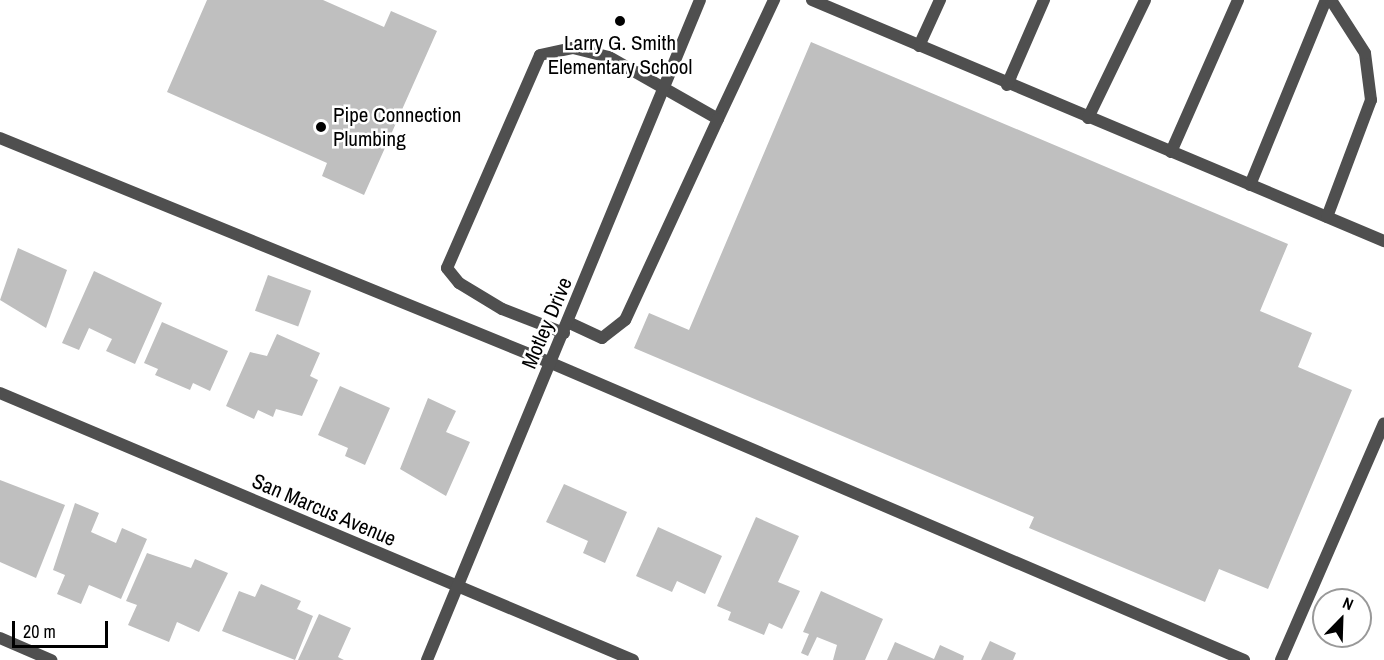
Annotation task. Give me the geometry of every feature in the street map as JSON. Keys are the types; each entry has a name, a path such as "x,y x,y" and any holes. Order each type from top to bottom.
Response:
{"street":[{"name":"Motley Drive","path":"427,660 700,0"},
{"path":"718,119 609,57 573,48 540,55 447,268 459,283 502,309 566,328 602,338 625,320 774,0"},
{"path":"812,0 843,6 919,46 1007,85 1384,241"},
{"path":"919,46 940,0"},
{"path":"1007,85 1044,0"},
{"path":"1088,118 1145,0"},
{"path":"1171,152 1238,0"},
{"path":"1250,185 1328,0"},
{"path":"1327,217 1371,100 1365,53 1328,0"},
{"path":"0,138 551,363 1244,660"},
{"name":"San Marcus Avenue","path":"0,393 633,660"},
{"path":"1281,660 1384,423"},
{"path":"0,638 51,660"}],"building":[{"name":"Pipe Connection Plumbing","path":"207,0 323,0 384,27 391,11 437,31 364,195 322,176 327,163 167,92"},
{"path":"811,42 1288,244 1260,311 1312,333 1298,367 1352,390 1268,589 1219,569 1205,602 1029,528 1034,517 634,348 649,313 689,330"},
{"path":"18,248 67,270 46,328 0,300"},
{"path":"94,271 162,303 135,364 106,351 112,339 89,328 79,350 62,343"},
{"path":"268,275 311,291 298,326 255,311"},
{"path":"162,322 228,351 210,391 193,383 190,390 155,375 158,369 144,363"},
{"path":"277,334 320,353 310,376 318,380 302,416 276,409 273,417 258,410 254,419 226,406 250,352 267,356"},
{"path":"340,386 390,408 365,465 345,456 348,448 318,435"},
{"path":"428,398 456,411 446,432 470,442 446,496 400,469"},
{"path":"0,480 65,505 36,578 0,562"},
{"path":"564,484 627,512 605,563 583,553 588,541 546,522"},
{"path":"75,503 99,513 91,532 116,543 122,528 147,539 121,599 89,585 81,604 57,594 65,575 53,570"},
{"path":"756,517 799,536 778,582 800,591 782,629 769,623 764,635 728,620 731,612 717,606"},
{"path":"658,527 722,556 705,594 677,581 672,592 636,576"},
{"path":"147,553 191,568 195,559 228,573 199,632 177,622 169,642 128,625 137,605 126,601"},
{"path":"261,584 301,601 297,609 313,616 295,660 222,631 239,591 255,597"},
{"path":"821,591 883,619 865,660 833,660 837,645 817,637 808,656 801,653 809,634 803,632"},
{"path":"319,614 351,628 338,657 344,660 298,660"},
{"path":"990,641 1016,653 1013,660 981,660"},
{"path":"895,642 934,659 940,645 964,656 963,660 887,660"}],"place":[{"name":"Larry G. Smith Elementary School","path":"620,21"},
{"name":"Pipe Connection Plumbing","path":"321,127"}]}
